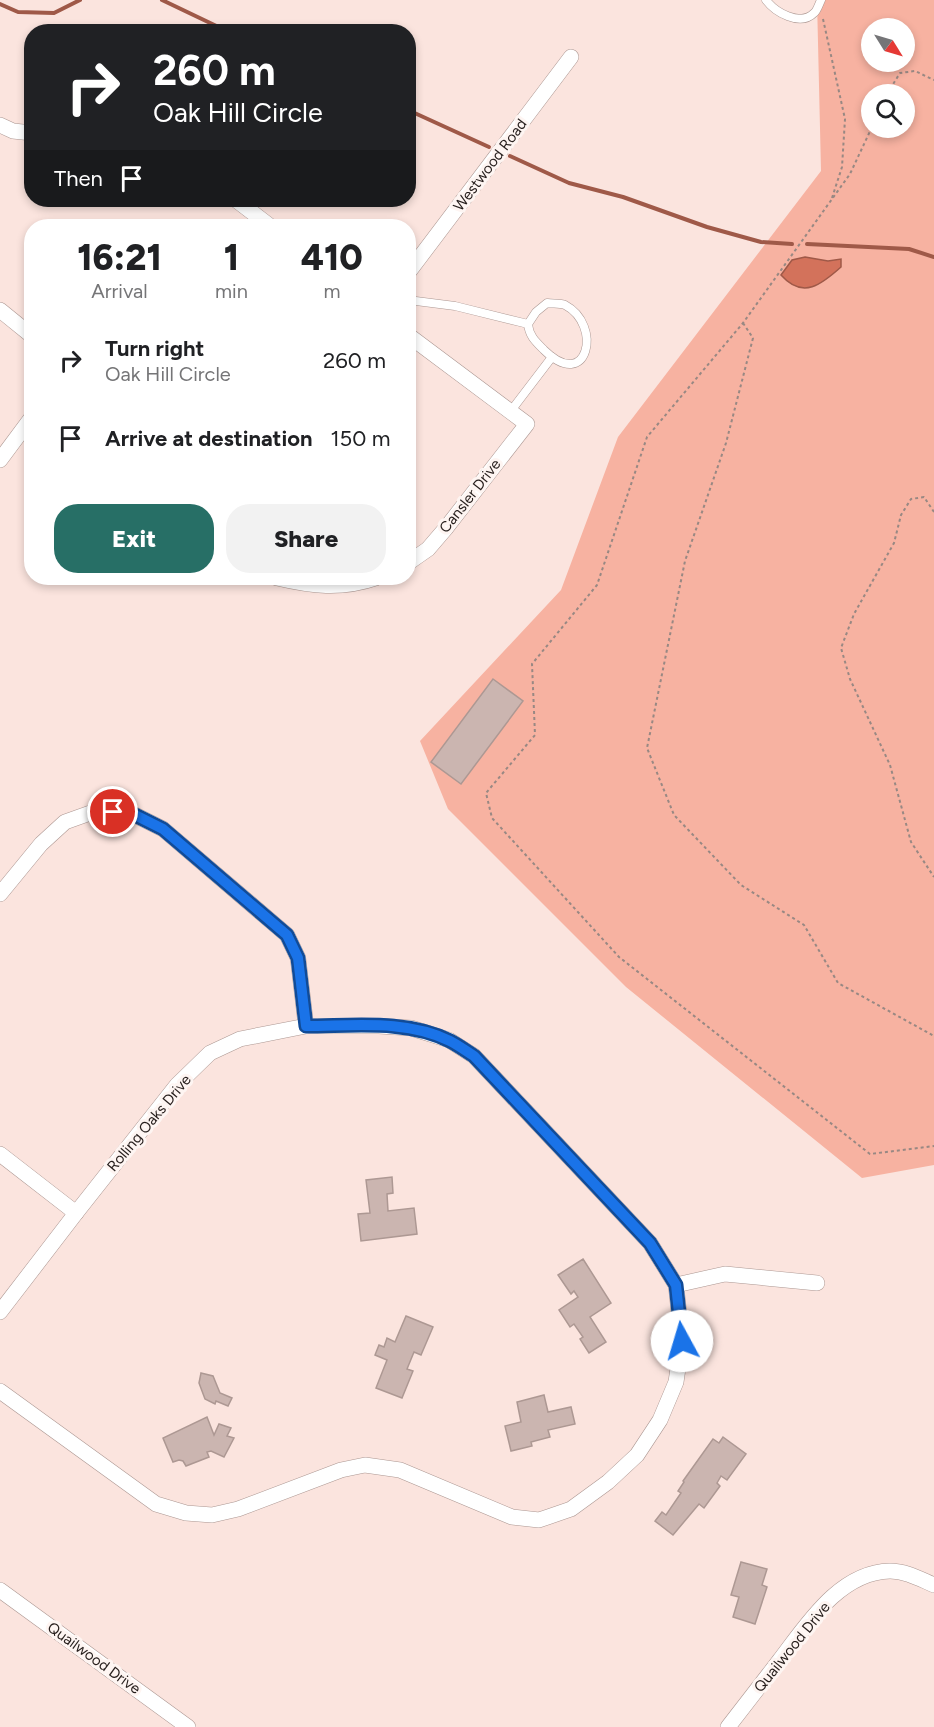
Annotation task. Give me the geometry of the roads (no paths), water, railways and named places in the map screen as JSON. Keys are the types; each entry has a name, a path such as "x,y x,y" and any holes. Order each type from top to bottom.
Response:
{"street":[{"name":"Westwood Road","path":"416,262 572,57"},
{"path":"0,125 13,131 24,132"},
{"path":"245,207 261,219"},
{"path":"0,310 24,330"},
{"path":"416,341 510,412"},
{"name":"Cansler Drive","path":"416,557 428,549 446,528 527,424 510,412"},
{"path":"0,460 24,428"},
{"path":"308,585 336,585"},
{"path":"0,894 41,844 65,822 93,812 135,815 163,829 287,935 298,958 306,1026"},
{"name":"Rolling Oaks Drive","path":"0,1312 177,1085 210,1053 240,1040 306,1026 396,1026 411,1028 448,1040 474,1056 650,1243 676,1285 682,1341 676,1382 660,1420 636,1455 608,1482 571,1509 539,1521 512,1517 400,1470 365,1464 341,1470 238,1509 212,1515 186,1513 156,1504 0,1391"},
{"path":"0,1154 76,1213"},
{"path":"676,1285 725,1274 817,1283"},
{"name":"Quailwood Drive","path":"728,1727 809,1622 828,1601 847,1586 868,1575 889,1571 906,1573 934,1585"},
{"name":"Quailwood Drive","path":"0,1590 188,1727"}],"lane":[{"path":"766,0 770,5 793,18 806,18 814,14 821,0"},
{"path":"416,301 455,306 528,324"},
{"path":"547,303 564,304 574,312 584,327 588,351 583,358 572,364 563,364 534,340 528,332 528,324 536,312 547,303"},
{"path":"510,412 552,357"}],"waterway":[{"path":"0,4 18,12 54,13 80,0"},
{"path":"162,0 212,24"},
{"path":"416,114 489,147"},
{"path":"510,156 569,183 623,197 707,227 761,242 792,244"},
{"path":"807,244 909,249 934,257"}]}
